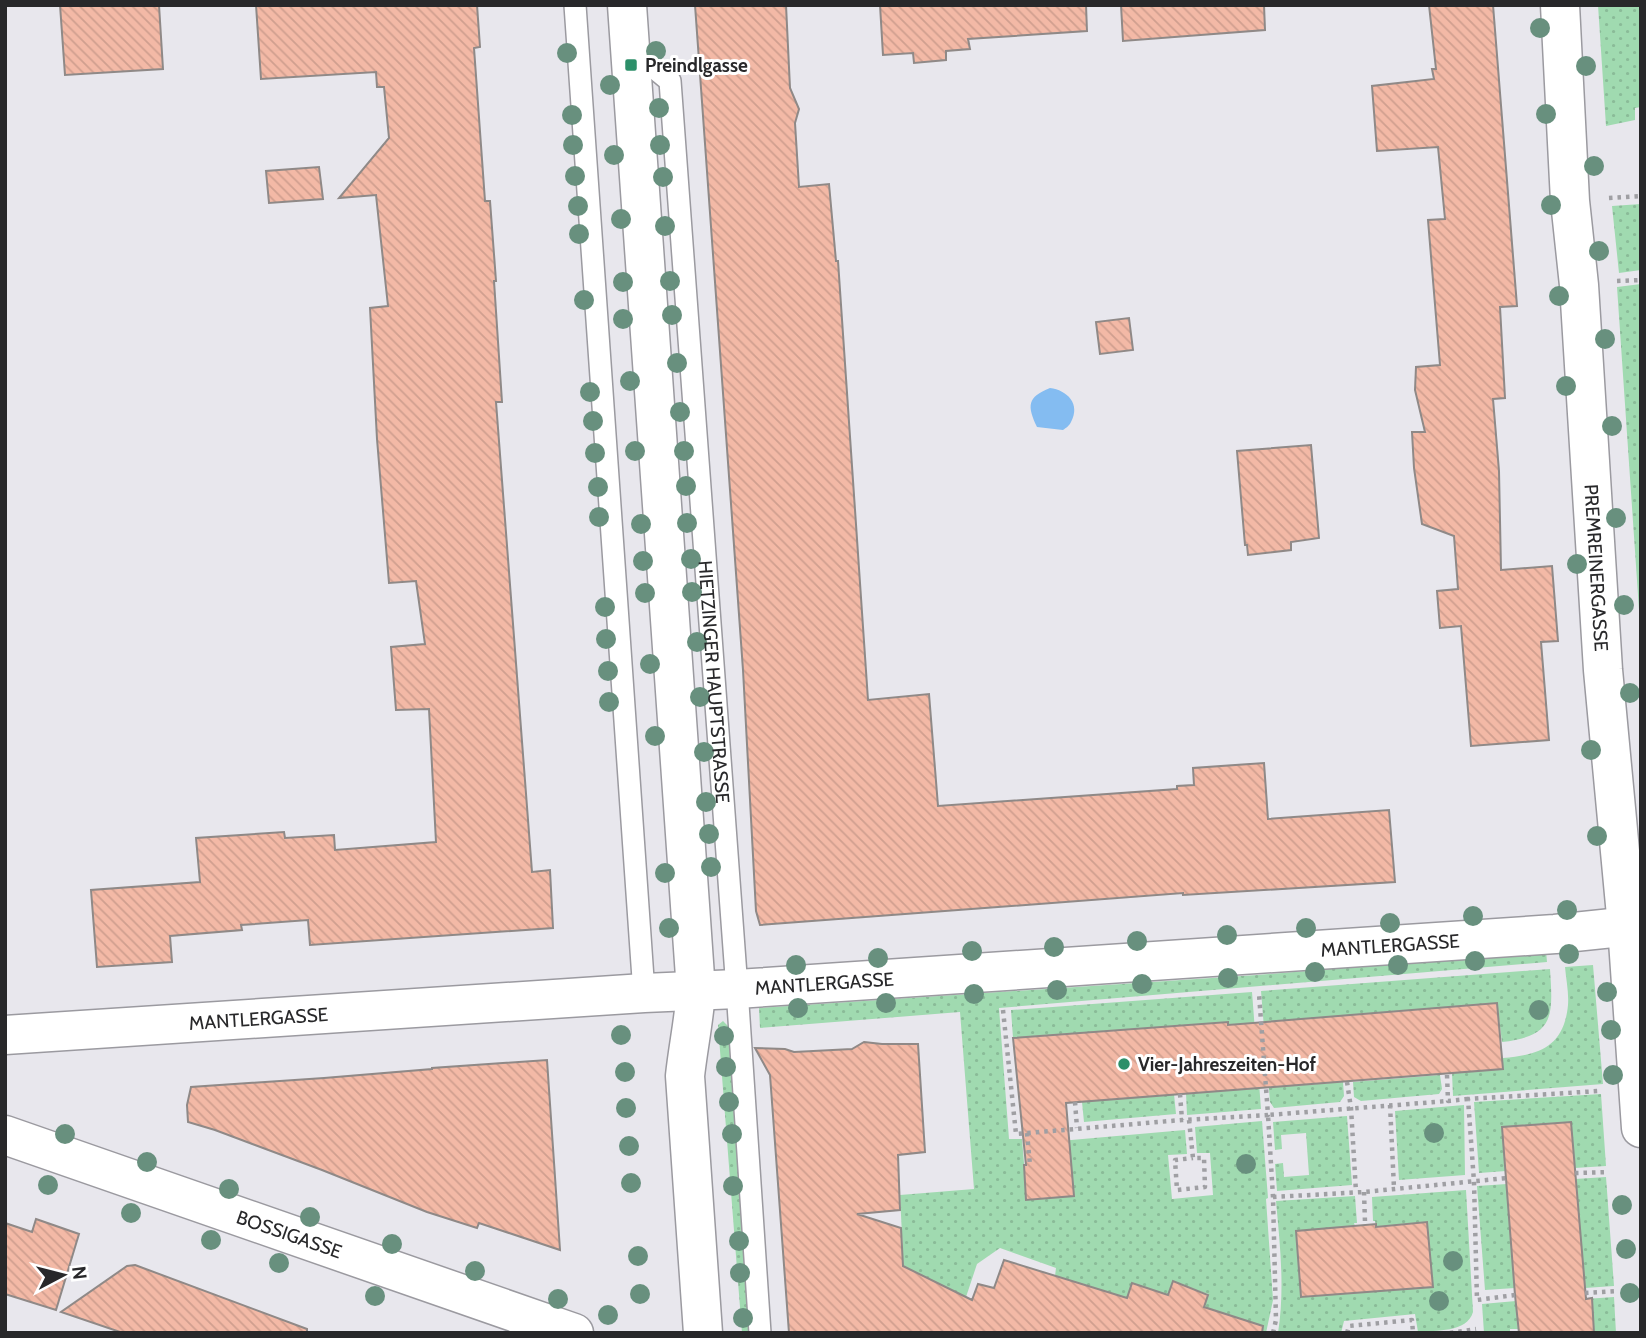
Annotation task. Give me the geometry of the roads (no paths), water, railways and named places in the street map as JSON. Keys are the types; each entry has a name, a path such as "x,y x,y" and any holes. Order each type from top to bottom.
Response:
{"street":[{"name":"HIETZINGER HAUPTSTRASSE","path":"627,5 696,991 685,1076 703,1333"},
{"name":"PREMREINERGASSE","path":"1560,5 1570,201 1579,285 1603,670 1634,925 1641,1128"},
{"name":"MANTLERGASSE","path":"5,1035 1555,934 1634,925"},
{"name":"BOSSIGASSE","path":"5,1136 574,1333"}],"lane":[{"path":"575,5 644,993"},
{"name":"HIETZINGER HAUPTSTRASSE","path":"631,49 670,81 760,1333"}],"water":[{"path":"1050,388 1067,395 1073,404 1074,415 1063,430 1037,427 1032,413 1033,399"}],"place":[{"name":"Preindlgasse","path":"631,65"},
{"name":"Vier-Jahreszeiten-Hof","path":"1124,1064"}]}
